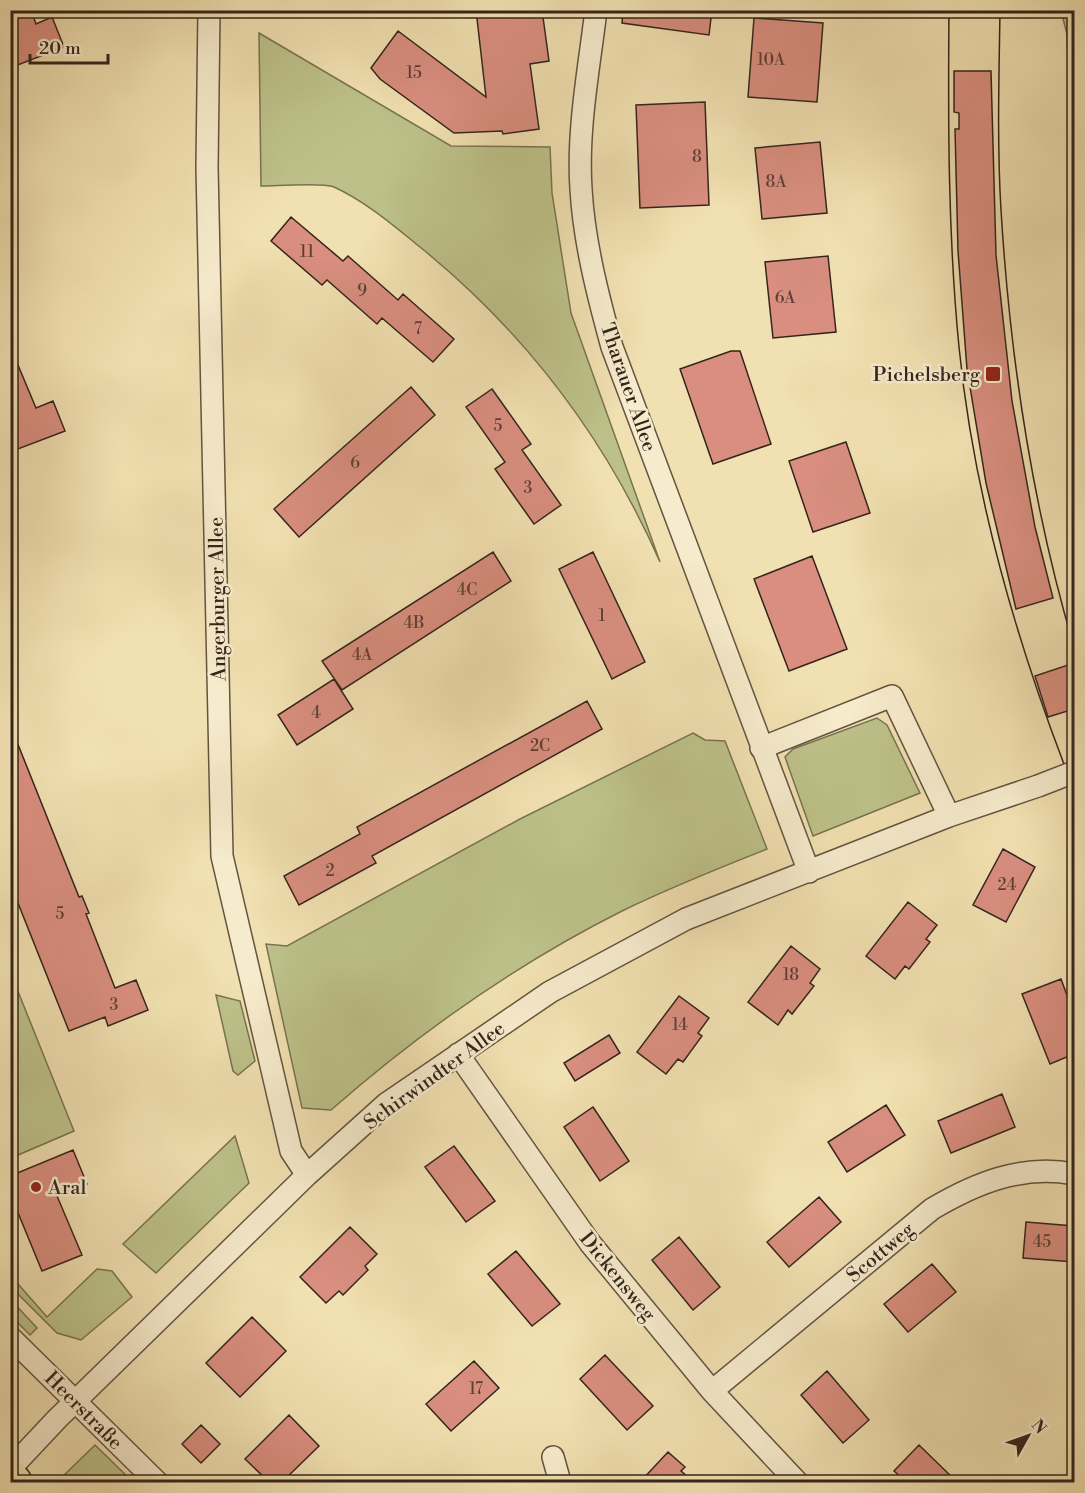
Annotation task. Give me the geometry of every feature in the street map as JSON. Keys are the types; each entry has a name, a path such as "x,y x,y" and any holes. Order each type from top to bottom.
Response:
{"main road":[{"path":"10,1476 15,1482"}],"street":[{"name":"Angerburger Allee","path":"209,10 207,167 222,856 254,1002 291,1151 308,1175"},
{"name":"Tharauer Allee","path":"596,10 582,125 581,190 600,303 612,347 809,872"},
{"path":"761,748 892,696 949,816"},
{"name":"Schirwindter Allee","path":"10,1469 75,1402 308,1175 386,1104 550,992 686,919 949,816 1074,772"},
{"name":"Dickensweg","path":"459,1054 590,1244 712,1391 797,1482"},
{"name":"Scottweg","path":"712,1391 932,1209 967,1188 995,1178 1024,1172 1055,1170 1074,1174"},
{"name":"Heerstraße","path":"10,1337 157,1482"},
{"path":"553,1457 560,1482"}],"green space":[{"path":"1061,11 1074,11 1074,198 1067,34"},
{"path":"259,33 451,146 550,147 552,193 571,313 660,562 614,472 588,430 528,352 458,280 379,214 334,187 310,184 261,186"},
{"path":"877,718 887,725 920,793 813,836 785,757 793,749"},
{"path":"693,733 705,740 725,741 767,849 659,893 585,931 508,976 435,1026 331,1110 302,1108 266,944 287,946 520,819"},
{"path":"15,984 74,1131 11,1158 10,985"},
{"path":"216,995 240,1001 255,1061 238,1075 233,1071"},
{"path":"235,1136 249,1183 156,1273 123,1244"},
{"path":"97,1269 112,1271 132,1297 81,1340 57,1333 11,1287 11,1276 47,1317"},
{"path":"11,1300 37,1328 30,1335 11,1316"},
{"path":"95,1445 133,1482 57,1482"}],"building":[{"path":"10,10 31,10 36,24 52,17 64,47 10,68"},
{"path":"476,10 542,10 549,61 530,64 539,129 503,134 502,131 454,133 380,79 371,68 398,31 486,97"},
{"path":"623,10 712,10 709,35 622,23"},
{"path":"754,18 823,23 817,102 748,97"},
{"path":"954,71 991,71 996,255 1012,401 1035,527 1053,598 1016,609 986,483 967,369 958,251 955,129 959,129 959,113 954,112"},
{"path":"705,102 709,205 640,208 636,105"},
{"path":"820,142 827,213 762,219 755,148"},
{"path":"291,217 343,261 348,256 398,300 403,294 454,339 433,362 382,318 377,324 327,280 322,285 271,241"},
{"path":"828,256 836,332 773,338 765,262"},
{"path":"10,346 36,408 53,401 65,431 10,452"},
{"path":"731,351 740,351 771,444 713,464 680,369"},
{"path":"411,387 435,415 299,537 274,509"},
{"path":"492,389 531,444 522,450 561,505 534,524 495,469 505,462 466,407"},
{"path":"846,442 870,513 813,532 789,461"},
{"path":"493,552 511,581 342,690 322,661"},
{"path":"593,552 645,662 612,679 559,569"},
{"path":"812,556 847,649 789,671 754,579"},
{"path":"1074,663 1074,709 1048,717 1035,676"},
{"path":"334,679 353,709 297,745 278,715"},
{"path":"587,701 602,729 372,856 376,863 299,905 284,876 360,834 357,827"},
{"path":"11,727 79,897 82,896 89,913 86,914 115,988 136,980 148,1010 108,1026 105,1017 69,1031 10,883"},
{"path":"1003,849 1035,867 1006,922 973,905"},
{"path":"908,902 937,925 926,939 930,942 909,969 905,966 895,979 866,956"},
{"path":"791,946 820,969 810,983 814,986 792,1014 788,1010 778,1025 748,1002"},
{"path":"1061,979 1074,1014 1074,1054 1050,1064 1022,994"},
{"path":"679,996 709,1018 698,1033 702,1036 683,1062 678,1059 666,1074 637,1052"},
{"path":"609,1035 620,1053 575,1081 564,1063"},
{"path":"1002,1094 1015,1127 951,1153 938,1121"},
{"path":"886,1105 905,1135 847,1172 828,1142"},
{"path":"593,1107 629,1161 600,1181 564,1127"},
{"path":"454,1146 495,1201 466,1222 425,1167"},
{"path":"73,1150 87,1184 57,1196 82,1255 42,1271 16,1208 10,1210 10,1176"},
{"path":"819,1197 841,1222 789,1267 767,1242"},
{"path":"1026,1222 1074,1226 1074,1262 1023,1258"},
{"path":"350,1227 377,1254 365,1266 368,1270 343,1295 339,1291 326,1303 300,1277"},
{"path":"679,1237 720,1287 693,1310 652,1260"},
{"path":"516,1251 560,1304 532,1326 488,1274"},
{"path":"932,1264 956,1292 908,1332 884,1304"},
{"path":"252,1317 286,1351 240,1397 206,1363"},
{"path":"605,1355 653,1406 627,1430 580,1379"},
{"path":"474,1361 499,1388 451,1431 426,1404"},
{"path":"827,1371 869,1420 843,1443 801,1395"},
{"path":"289,1415 319,1446 282,1482 269,1482 245,1459"},
{"path":"201,1425 220,1444 201,1463 182,1444"},
{"path":"919,1445 957,1482 906,1482 894,1471"},
{"path":"668,1452 685,1467 681,1471 694,1482 640,1482"}],"tram line":[{"path":"949,10 949,137 955,305 975,461 1001,573 1017,628 1074,790"},
{"path":"1000,10 1000,185 1010,321 1035,485 1046,540 1074,647"}],"place":[{"name":"Pichelsberg","path":"993,374"},
{"name":"Aral","path":"36,1187"}]}
